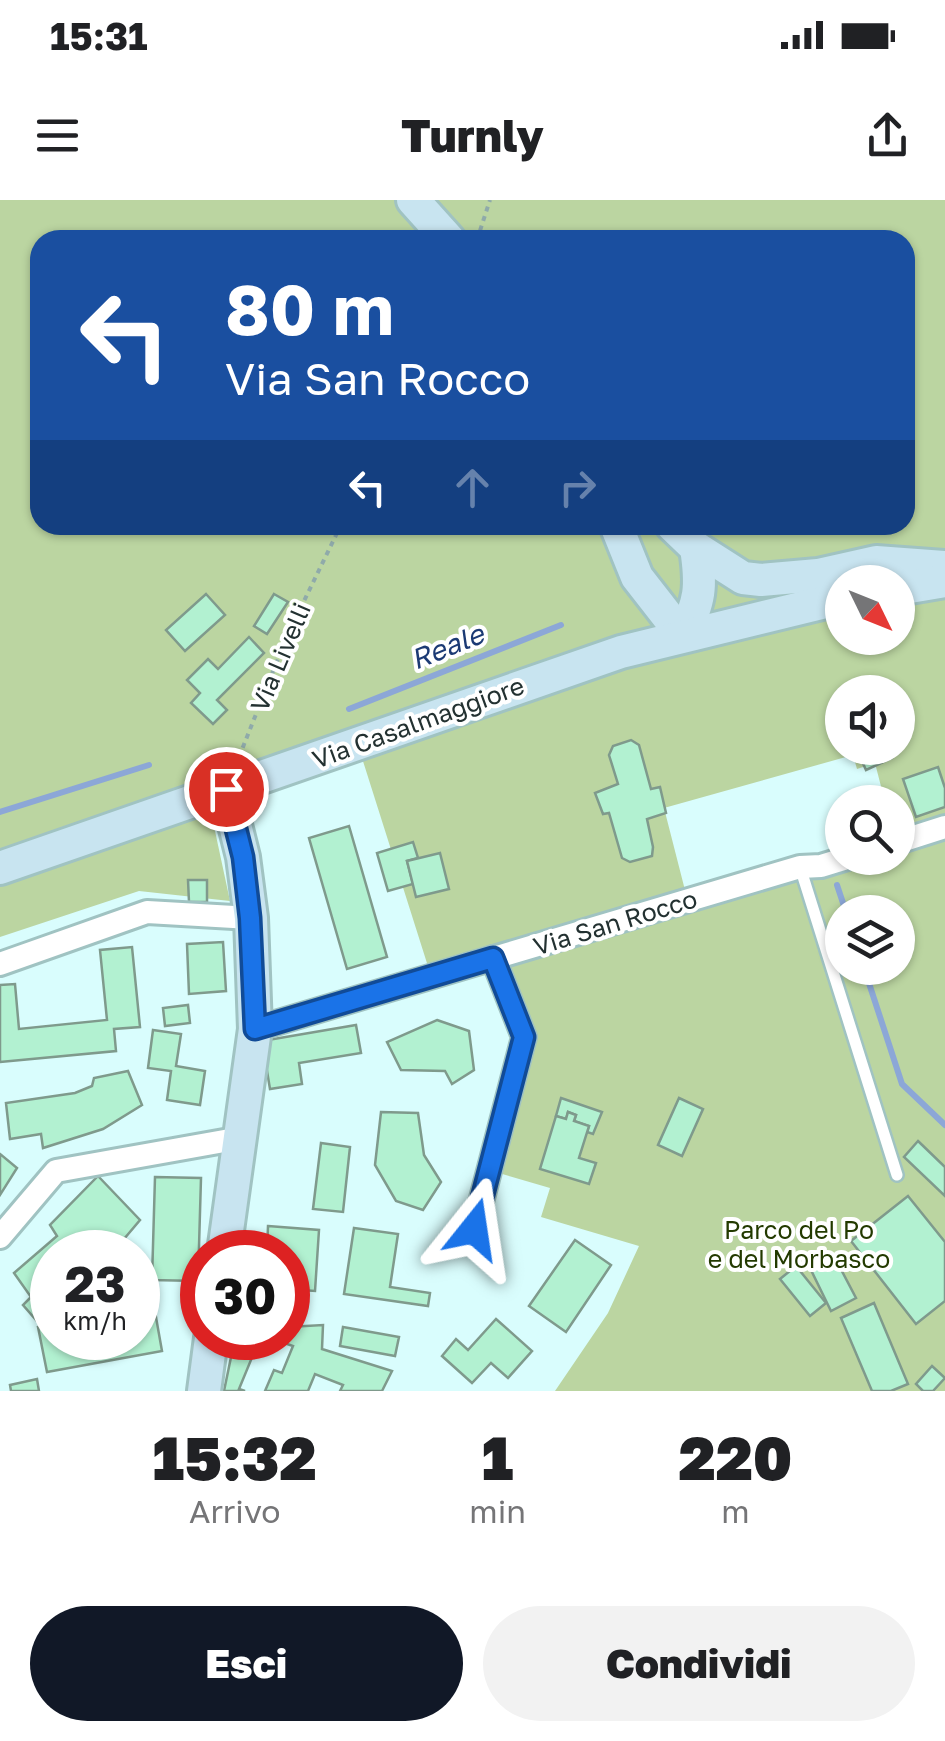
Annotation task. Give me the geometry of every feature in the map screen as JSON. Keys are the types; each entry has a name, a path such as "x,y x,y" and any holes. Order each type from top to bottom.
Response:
{"main road":[{"path":"414,200 440,230"},
{"path":"620,535 637,577 683,636 698,606 701,583 696,548"},
{"path":"682,535 743,578 818,575 876,562 945,567"},
{"path":"621,652 636,622 637,577"},
{"path":"915,586 945,581"},
{"name":"Via Casalmaggiore","path":"0,868 621,652 825,602"},
{"path":"226,789 243,857 255,1029 227,1230"},
{"path":"204,1391 209,1360"}],"street":[{"path":"915,837 945,827"},
{"name":"Via San Rocco","path":"255,1029 800,867 825,865"},
{"path":"0,964 147,912 250,918"},
{"path":"474,1229 524,1037 493,958"},
{"path":"0,1237 56,1171 241,1138"}],"lane":[{"path":"800,867 896,1175"}],"path":[{"path":"480,230 490,200"},
{"name":"Via Livelli","path":"226,789 287,636 335,535"}],"green space":[{"name":"Parco del Po e del Morbasco","path":"0,200 945,200 945,1391 555,1391 608,1313 639,1246 541,1217 550,1188 485,1169 523,1038 492,959 432,979 362,758 601,677 206,789 230,901 139,891 0,937","holes":["825,675 915,675 915,765 876,765 881,785 915,785 915,875 825,875 825,862 687,898 664,808 825,763"]}],"building":[{"path":"206,594 225,615 185,651 166,630"},
{"path":"274,594 288,602 267,634 254,626"},
{"path":"249,637 264,653 217,700 227,710 213,724 191,703 200,693 187,680 208,659 218,669"},
{"path":"631,740 639,745 651,789 660,787 666,813 647,819 652,856 630,862 622,858 609,813 603,814 595,793 618,784 609,755 613,746"},
{"path":"938,767 945,788 945,807 916,817 915,785 905,785 903,779"},
{"path":"349,826 387,957 347,969 309,838"},
{"path":"413,842 418,858 407,861 413,884 388,891 377,853"},
{"path":"440,853 449,889 416,897 407,861"},
{"path":"188,880 207,880 207,902 189,902"},
{"path":"223,942 226,991 189,994 187,944"},
{"path":"132,947 140,1027 114,1029 116,1051 0,1062 0,985 15,984 19,1029 107,1020 100,950"},
{"path":"188,1005 190,1023 165,1026 163,1008"},
{"path":"437,1020 469,1031 474,1070 452,1084 445,1071 401,1070 387,1042"},
{"path":"356,1025 361,1053 299,1063 302,1084 270,1089 262,1041"},
{"path":"153,1030 181,1034 176,1066 205,1071 200,1105 167,1100 171,1071 148,1068"},
{"path":"128,1071 142,1105 103,1129 43,1148 41,1134 10,1139 6,1103 75,1093 92,1086 94,1078"},
{"path":"561,1098 602,1112 593,1134 587,1132 589,1126 574,1121 576,1115 568,1112 566,1119 556,1116"},
{"path":"679,1098 703,1109 682,1156 658,1145"},
{"path":"381,1112 418,1113 424,1155 441,1182 423,1210 396,1201 375,1165"},
{"path":"568,1112 576,1115 574,1121 589,1126 579,1158 596,1163 589,1184 540,1169 556,1116 566,1119"},
{"path":"918,1141 945,1167 945,1196 904,1157"},
{"path":"321,1143 350,1147 343,1212 313,1209"},
{"path":"0,1154 17,1168 0,1195"},
{"path":"98,1176 140,1220 132,1230 53,1230 50,1225"},
{"path":"155,1177 201,1178 199,1230 180,1230 180,1281 160,1280 160,1230 153,1230"},
{"path":"908,1196 945,1242 945,1301 916,1324 851,1241"},
{"path":"268,1226 319,1230 315,1291 310,1291 310,1230 268,1230"},
{"path":"354,1228 398,1234 390,1287 430,1293 428,1306 344,1294"},
{"path":"575,1240 611,1265 566,1332 529,1306"},
{"path":"834,1256 856,1298 831,1311 810,1268"},
{"path":"30,1259 30,1296 14,1273"},
{"path":"796,1266 826,1303 810,1316 780,1279"},
{"path":"874,1303 908,1384 891,1391 872,1391 841,1318"},
{"path":"496,1319 532,1351 508,1378 491,1363 472,1383 442,1356 456,1339 468,1350"},
{"path":"323,1325 322,1349 392,1371 382,1391 340,1391 343,1385 315,1374 308,1391 265,1391 274,1370 282,1373 287,1360 310,1360 310,1326"},
{"path":"343,1327 399,1337 395,1356 340,1346"},
{"path":"45,1360 113,1360 47,1372"},
{"path":"230,1360 251,1360 239,1389 245,1391 224,1391"},
{"path":"932,1366 945,1378 933,1391 923,1391 916,1384"},
{"path":"37,1379 39,1391 11,1391 10,1385"}],"waterway":[{"name":"Reale","path":"349,709 561,625"},
{"name":"Reale","path":"0,812 149,765"},
{"name":"Reale","path":"837,885 840,895"},
{"name":"Reale","path":"870,985 902,1084 945,1125"}],"route":[{"path":"226,789 243,857 255,1029 493,958 524,1037 474,1229"}]}
